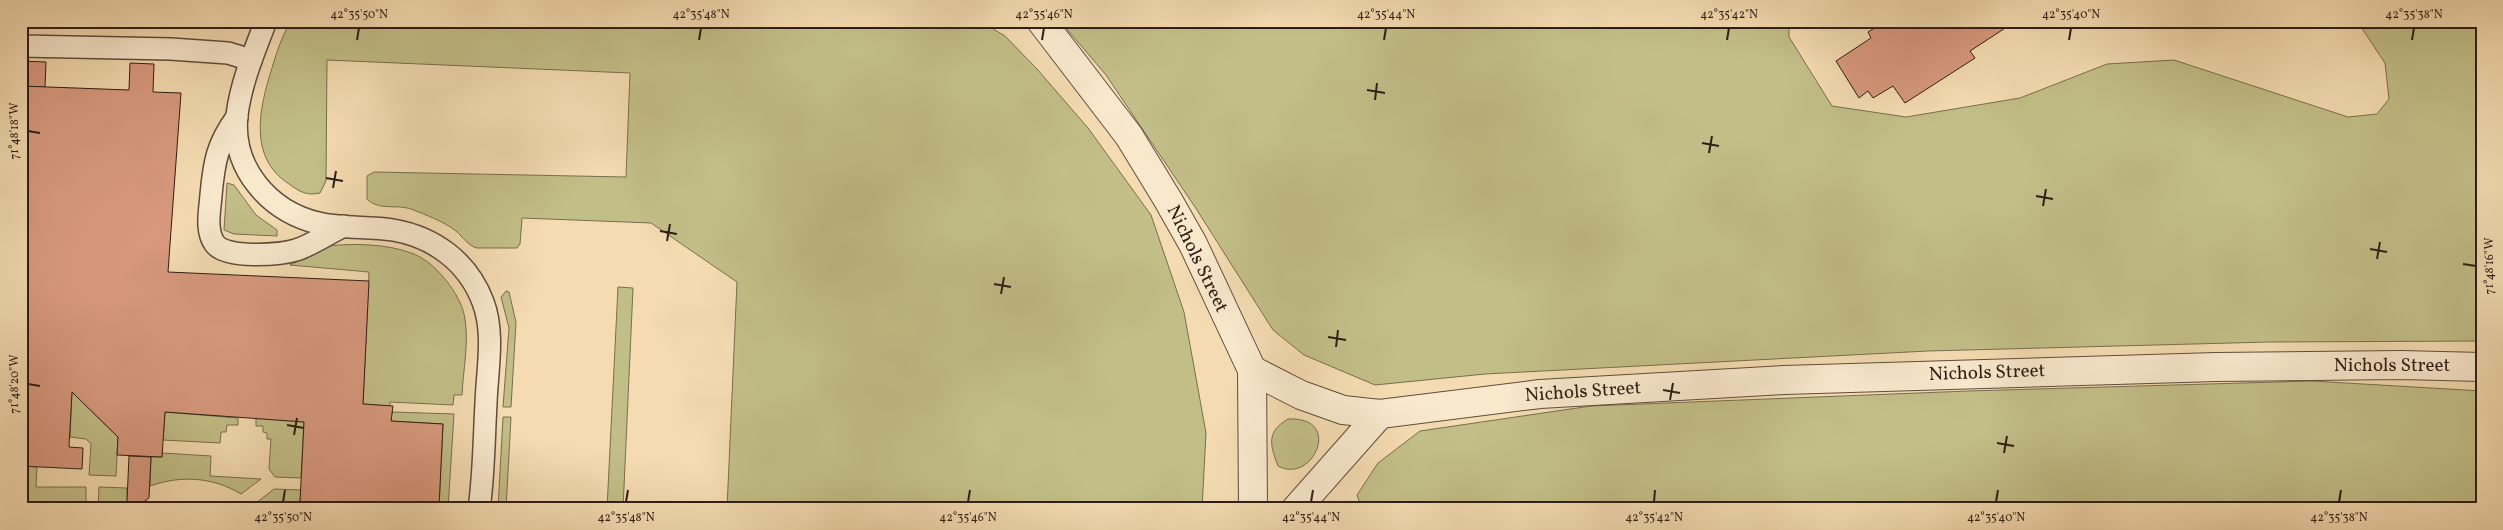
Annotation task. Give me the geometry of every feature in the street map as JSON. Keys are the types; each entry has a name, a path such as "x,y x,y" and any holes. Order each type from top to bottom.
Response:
{"street":[{"name":"Nichols Street","path":"1041,21 1129,136 1168,200 1193,244 1252,370 1301,395 1343,410 1380,414 1419,407 1540,394 1784,380 2236,367 2401,365 2482,367"},
{"path":"1252,370 1253,509"},
{"path":"1296,509 1380,414"}],"lane":[{"path":"266,21 251,60 237,117 219,146 214,165 209,226 215,245 236,253 278,254 297,250 344,226"},
{"path":"21,46 179,50 228,53 251,60"},
{"path":"237,117 242,157 250,175 260,190 290,214 319,223 393,230 430,241 457,261 477,287 484,302 490,331 479,509"}],"shaded area":[{"path":"291,21 980,21 1005,36 1037,69 1088,128 1151,215 1184,312 1206,433 1202,509 727,509 737,282 651,223 522,218 520,244 517,248 477,248 468,243 451,227 434,218 411,209 377,205 367,199 367,176 374,172 626,177 630,73 327,60 326,181 320,193 307,194 293,187 276,173 267,160 260,130 261,114 268,83 280,44"},
{"path":"1060,21 1789,21 1789,37 1832,106 1906,117 2020,98 2107,64 2174,60 2348,117 2377,114 2389,99 2385,63 2357,21 2482,21 2482,341 2269,342 1928,351 1485,374 1375,385 1304,355 1273,330 1195,207 1106,75"},
{"path":"227,183 234,185 256,215 277,230 277,236 234,234 224,230"},
{"path":"370,245 402,250 420,257 429,263 446,280 459,300 466,328 462,395 454,395 453,405 390,402 390,406 363,404 369,272 290,265 328,246"},
{"path":"618,287 633,288 623,509 607,509"},
{"path":"506,291 509,292 516,322 511,407 503,407 509,328 501,297"},
{"path":"2312,381 2482,391 2482,509 1362,509 1357,495 1378,463 1420,431 1591,406 1968,391"},
{"path":"72,392 118,437 116,476 89,475 91,444 86,439 70,437"},
{"path":"165,412 238,418 238,425 227,425 226,432 221,432 220,443 163,440"},
{"path":"392,412 454,414 448,509 425,509 425,506 439,507 443,424 391,421"},
{"path":"503,417 511,417 506,509 498,509"},
{"path":"256,418 304,422 301,478 275,477 269,469 271,439 267,439 267,433 263,432 263,426 256,426"},
{"path":"1288,419 1305,421 1315,428 1319,438 1317,449 1311,459 1302,466 1291,469 1278,466 1272,445 1273,434 1276,429"},
{"path":"162,453 211,456 210,476 261,479 241,494 219,484 197,480 173,480 150,486 151,457 162,457"},
{"path":"21,466 37,467 36,487 86,487 86,509 42,509 21,500"},
{"path":"99,487 127,488 127,501 120,509 98,509"},
{"path":"274,489 301,490 300,501 329,503 329,509 268,509 256,503"},
{"path":"356,504 399,506 399,509 356,509"}],"building":[{"path":"1886,21 2016,21 1970,51 1975,58 1905,103 1893,86 1873,98 1868,91 1859,98 1836,61 1871,38 1868,32"},
{"path":"21,61 46,62 45,87 21,86"},
{"path":"130,63 154,64 153,92 181,93 168,272 369,281 363,404 393,406 391,421 443,424 439,507 399,509 399,506 356,504 356,509 329,509 329,503 300,502 304,422 165,412 162,457 117,455 118,437 72,392 69,447 83,448 82,469 21,466 21,86 129,90"},
{"path":"129,456 151,457 149,498 134,509 120,509 127,501"}]}
